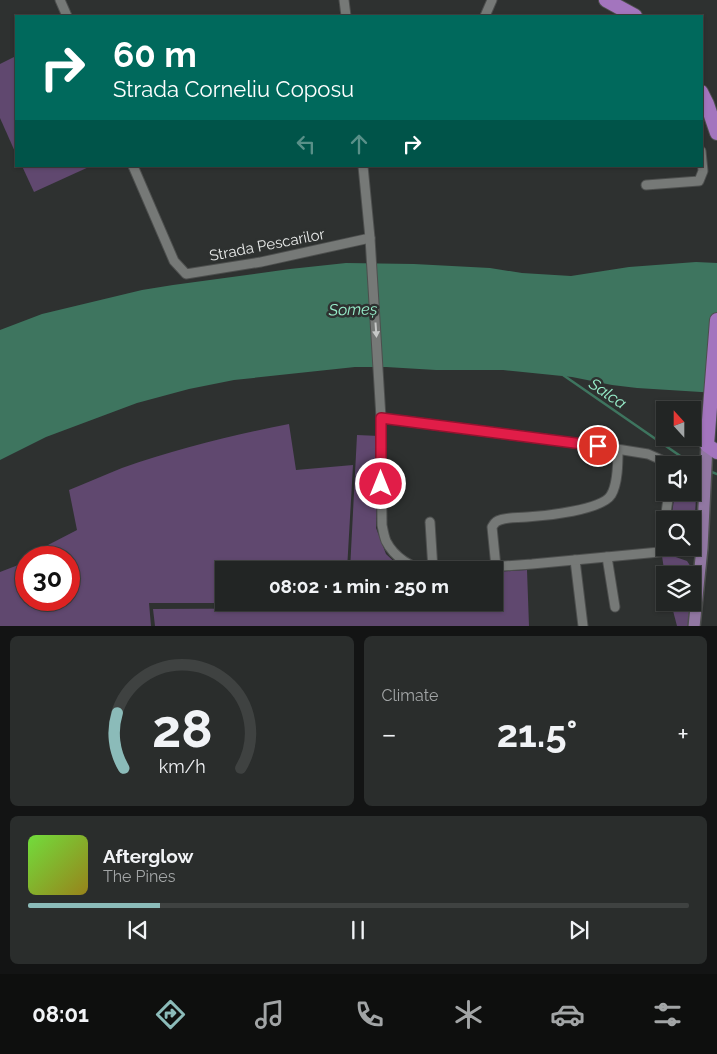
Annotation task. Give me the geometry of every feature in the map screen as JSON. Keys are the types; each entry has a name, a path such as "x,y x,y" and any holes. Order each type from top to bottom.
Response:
{"highway":[{"path":"606,0 633,15"},
{"path":"703,96 717,133"},
{"path":"712,449 717,320"}],"main road":[{"path":"700,566 705,484 712,449"},
{"path":"694,626 696,611"},
{"path":"696,611 700,626"}],"street":[{"path":"60,0 67,15"},
{"path":"344,0 346,15"},
{"path":"485,15 492,0"},
{"name":"Strada Pescarilor","path":"132,167 174,261 186,274 370,242"},
{"path":"363,167 380,394 382,525 386,541 404,561"},
{"path":"646,185 699,181 703,172 703,167"},
{"path":"381,418 598,446 648,454 656,458"},
{"path":"495,561 492,527 494,522 500,519 569,512 604,502 611,496 614,488 618,449"},
{"path":"430,522 431,561"},
{"path":"503,566 656,552"},
{"path":"607,557 615,606"},
{"path":"575,560 583,626"}],"shaded area":[{"path":"15,56 15,152 0,118 0,64"},
{"path":"22,167 89,167 34,192"},
{"path":"289,424 296,470 353,465 348,561 215,561 215,603 149,603 151,626 0,626 0,572 15,566 15,611 80,611 80,546 48,545 77,530 69,490 122,468 226,438"},
{"path":"357,435 379,436 376,528 386,554 393,561 350,561"},
{"path":"674,501 696,501 695,511 672,511"},
{"path":"662,556 673,556 687,561 690,566 664,566"},
{"path":"527,570 529,626 155,626 153,609 215,609 215,611 503,611 503,571"},
{"path":"673,611 691,611 690,626 677,626"}],"water":[{"name":"Someș","path":"696,262 717,263 717,393 637,388 572,377 503,370 355,367 234,380 189,389 137,403 46,437 0,460 0,330 42,314 142,290 346,263 490,268 522,273 571,276 629,267"}],"waterway":[{"name":"Salca","path":"563,375 689,462 702,467"},
{"name":"Salca","path":"709,471 717,474"}],"route":[{"path":"381,484 381,418 598,446"}]}
